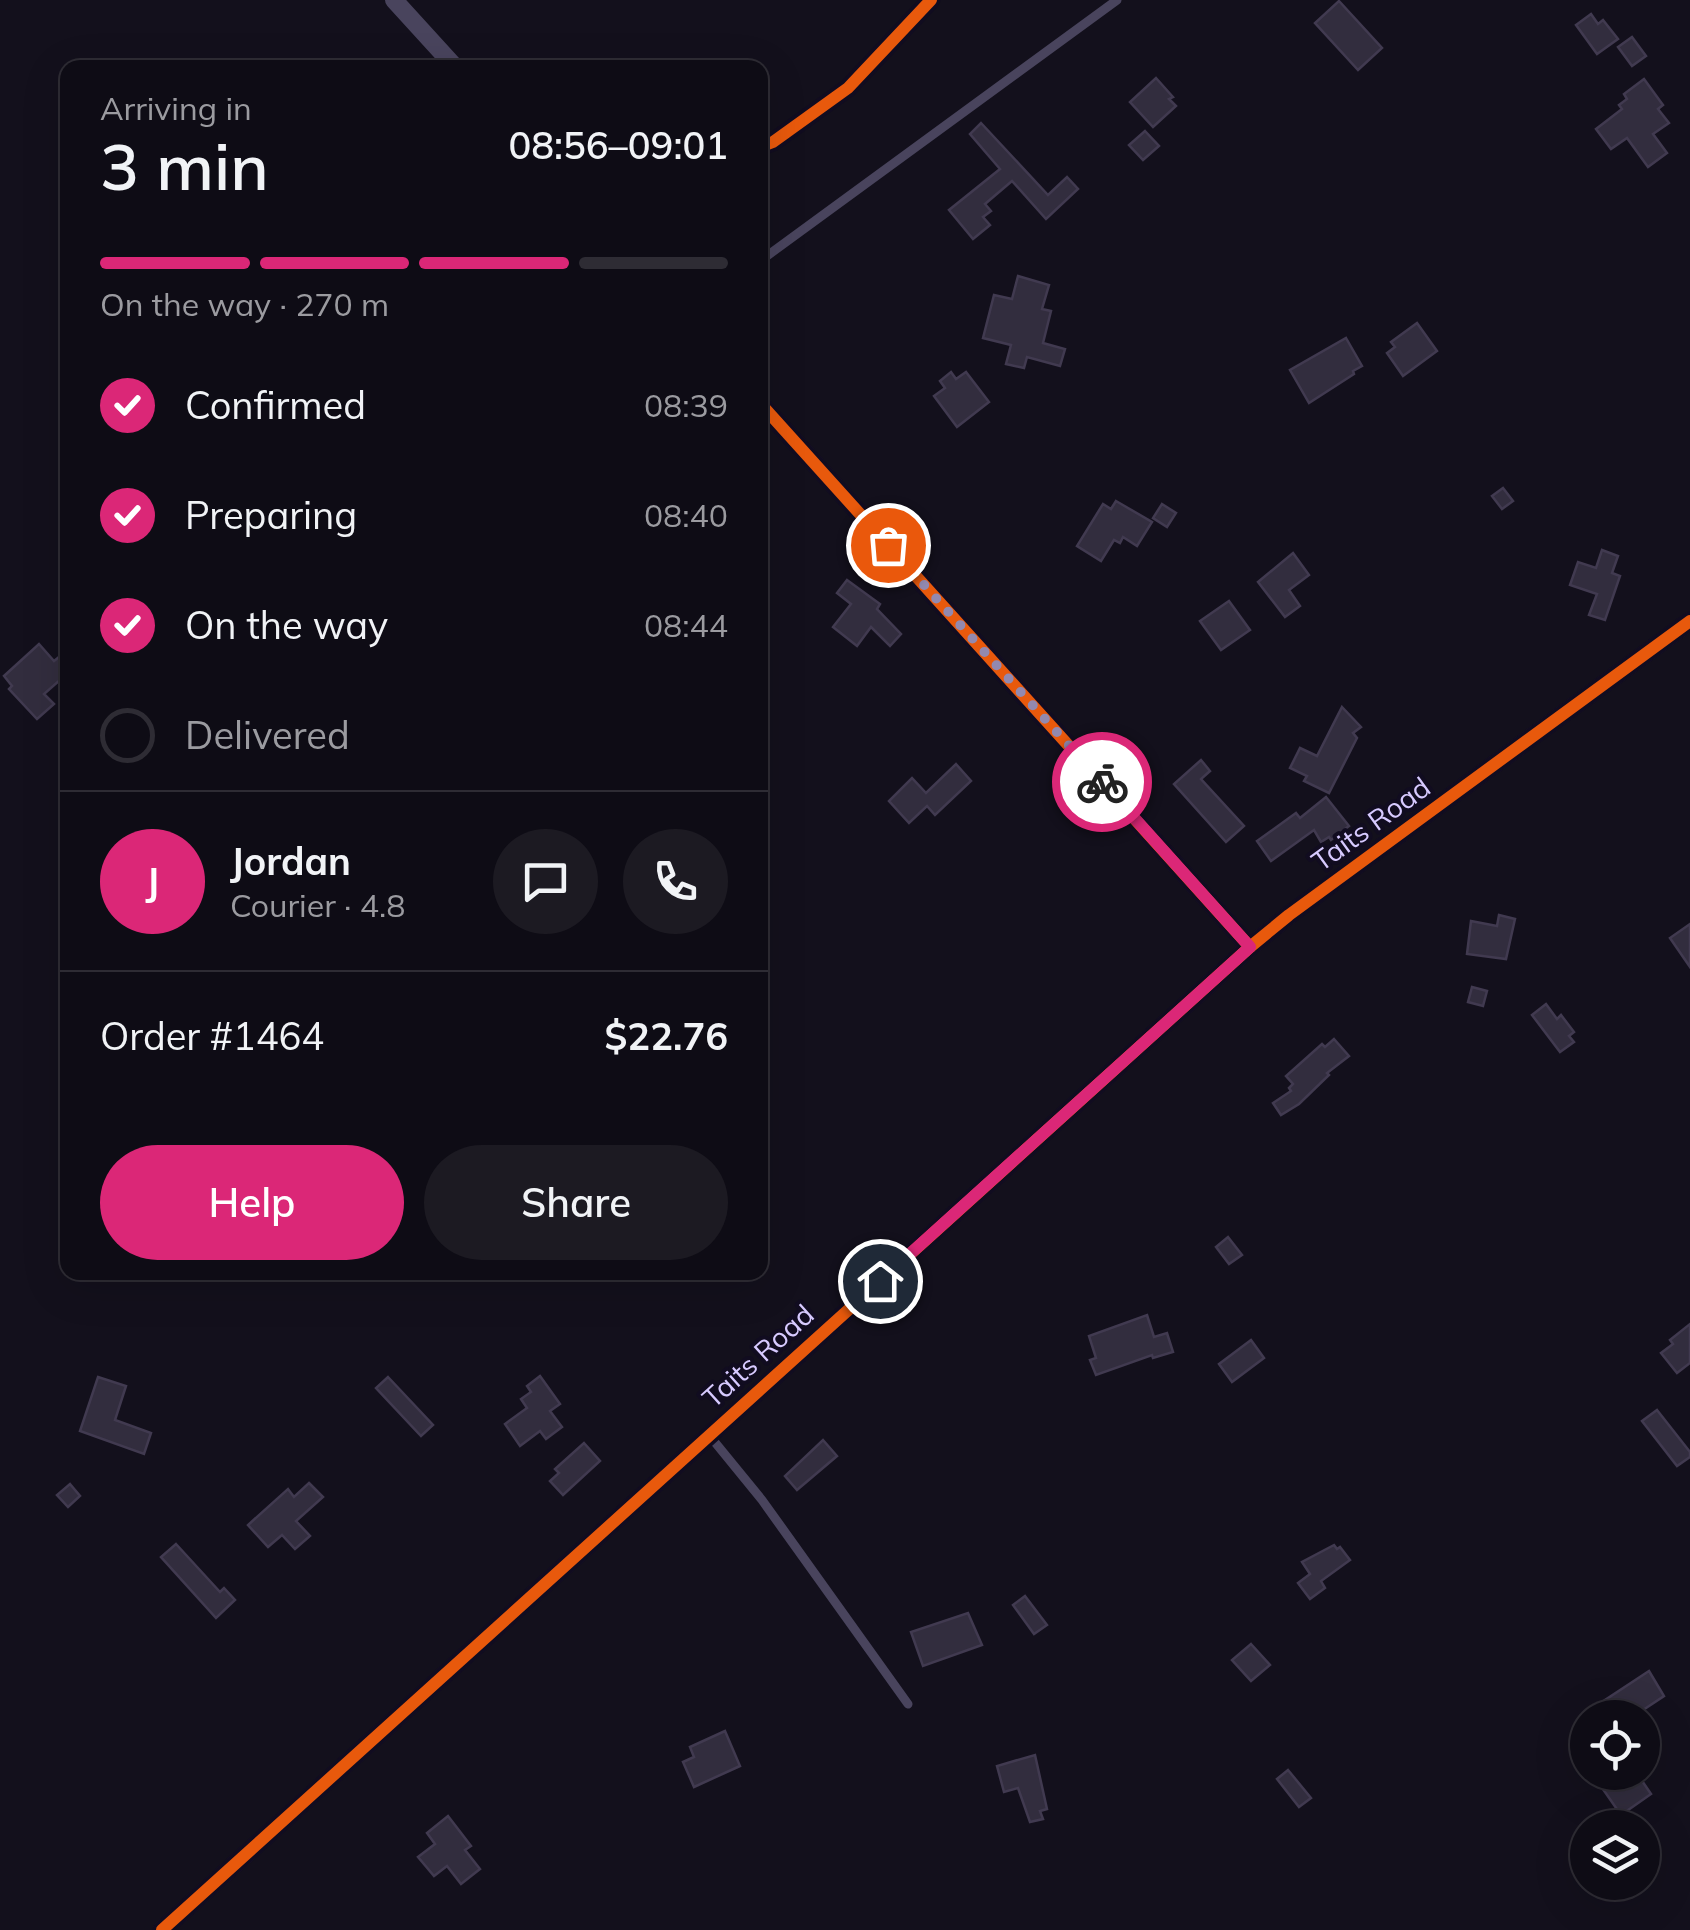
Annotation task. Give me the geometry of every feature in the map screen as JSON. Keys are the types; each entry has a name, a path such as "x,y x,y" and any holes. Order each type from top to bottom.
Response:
{"street":[{"path":"394,0 449,60"},
{"path":"768,412 1250,947"},
{"name":"Taits Road","path":"162,1930 1250,947 1690,621"}],"lane":[{"path":"768,255 1117,0"},
{"path":"709,1434 762,1500 908,1704"}],"building":[{"path":"1339,1 1382,48 1358,70 1315,23"},
{"path":"1591,14 1598,24 1603,20 1618,39 1597,54 1576,25"},
{"path":"1632,37 1646,56 1632,66 1618,47"},
{"path":"1156,78 1176,106 1153,127 1130,102"},
{"path":"1644,79 1663,105 1658,109 1669,123 1653,134 1667,153 1648,167 1627,138 1611,149 1596,129 1622,109 1619,105 1627,99 1624,94"},
{"path":"981,123 1048,195 1067,177 1078,189 1046,219 1012,181 985,204 991,211 983,217 990,225 973,239 949,210 1000,169 970,134"},
{"path":"1145,131 1159,146 1143,160 1129,145"},
{"path":"1018,276 1049,285 1042,309 1051,311 1043,343 1065,349 1060,366 1027,357 1024,368 1006,364 1011,345 983,338 994,295 1012,299"},
{"path":"1417,323 1437,351 1403,376 1387,353 1395,347 1391,342"},
{"path":"1346,338 1362,366 1309,403 1290,370"},
{"path":"951,372 956,379 966,372 989,402 957,427 934,396 945,388 940,381"},
{"path":"1503,488 1513,501 1502,509 1492,496"},
{"path":"1116,501 1152,522 1137,546 1123,537 1120,543 1114,540 1101,561 1077,546 1103,504 1111,509"},
{"path":"1162,504 1176,513 1167,527 1153,518"},
{"path":"1602,550 1618,556 1612,573 1620,576 1605,620 1589,615 1597,594 1570,585 1578,562 1596,568"},
{"path":"1293,553 1309,575 1289,590 1300,606 1285,617 1258,582"},
{"path":"847,580 880,604 877,609 901,634 890,646 871,627 857,646 833,627 851,604 837,593"},
{"path":"1229,601 1250,630 1221,650 1200,621"},
{"path":"39,644 54,661 60,658 60,680 44,694 54,704 37,719 9,689 12,686 4,676"},
{"path":"1342,707 1361,727 1353,733 1357,738 1329,793 1304,781 1307,776 1290,768 1300,748 1317,756"},
{"path":"1201,760 1210,771 1201,779 1244,826 1226,842 1174,784"},
{"path":"956,764 971,781 935,815 927,806 909,823 889,801 912,778 926,793"},
{"path":"1326,797 1349,826 1331,840 1329,837 1321,842 1314,830 1271,861 1257,841 1296,813 1300,818"},
{"path":"1499,915 1515,919 1506,959 1467,954 1471,921 1497,926"},
{"path":"1690,924 1690,967 1670,938"},
{"path":"1472,987 1487,991 1483,1006 1468,1002"},
{"path":"1546,1004 1574,1032 1569,1036 1574,1042 1560,1052 1532,1015"},
{"path":"1334,1039 1349,1056 1299,1104 1281,1115 1273,1103 1291,1091 1293,1084 1286,1076 1322,1044 1325,1047"},
{"path":"1228,1237 1242,1255 1229,1264 1216,1247"},
{"path":"1147,1315 1154,1337 1167,1333 1173,1352 1153,1358 1152,1355 1096,1375 1090,1360 1096,1358 1089,1336"},
{"path":"1690,1324 1690,1363 1677,1373 1661,1353"},
{"path":"1251,1340 1264,1358 1232,1382 1219,1364"},
{"path":"540,1376 560,1404 550,1411 562,1427 546,1439 540,1431 520,1446 505,1424 527,1408 521,1399 531,1392 527,1386"},
{"path":"98,1377 126,1386 115,1420 151,1433 144,1454 80,1431"},
{"path":"388,1377 433,1425 421,1436 376,1388"},
{"path":"1657,1410 1690,1452 1690,1457 1677,1466 1642,1421"},
{"path":"823,1440 837,1456 797,1490 785,1476"},
{"path":"584,1443 600,1461 563,1495 550,1481 559,1473 555,1469"},
{"path":"309,1483 323,1497 296,1521 310,1536 295,1549 282,1535 268,1547 248,1525 288,1489 294,1497"},
{"path":"70,1484 80,1496 68,1507 57,1495"},
{"path":"176,1544 220,1592 224,1588 235,1600 216,1618 161,1557"},
{"path":"1334,1545 1350,1560 1321,1581 1325,1588 1310,1599 1298,1583 1310,1574 1302,1562"},
{"path":"1025,1596 1047,1625 1034,1634 1013,1605"},
{"path":"968,1613 982,1645 923,1666 911,1632"},
{"path":"1251,1644 1270,1665 1251,1681 1232,1660"},
{"path":"1649,1671 1664,1696 1658,1700 1605,1700"},
{"path":"725,1731 740,1766 694,1787 683,1762 694,1757 690,1747"},
{"path":"1035,1755 1047,1809 1040,1811 1043,1819 1030,1822 1018,1788 1004,1792 997,1766"},
{"path":"1288,1770 1311,1798 1299,1807 1277,1779"},
{"path":"1604,1790 1648,1790 1651,1794 1628,1810 1618,1810"},
{"path":"448,1816 471,1846 465,1850 480,1869 461,1884 447,1866 434,1876 418,1857 435,1844 427,1833"}],"cycle path":[{"path":"768,144 848,88 931,0"},
{"path":"768,412 1250,947"},
{"path":"162,1930 1250,947 1690,621"}],"way so far":[{"path":"888,545 1102,782"}],"route":[{"path":"880,1281 1250,947 1102,782"}]}
